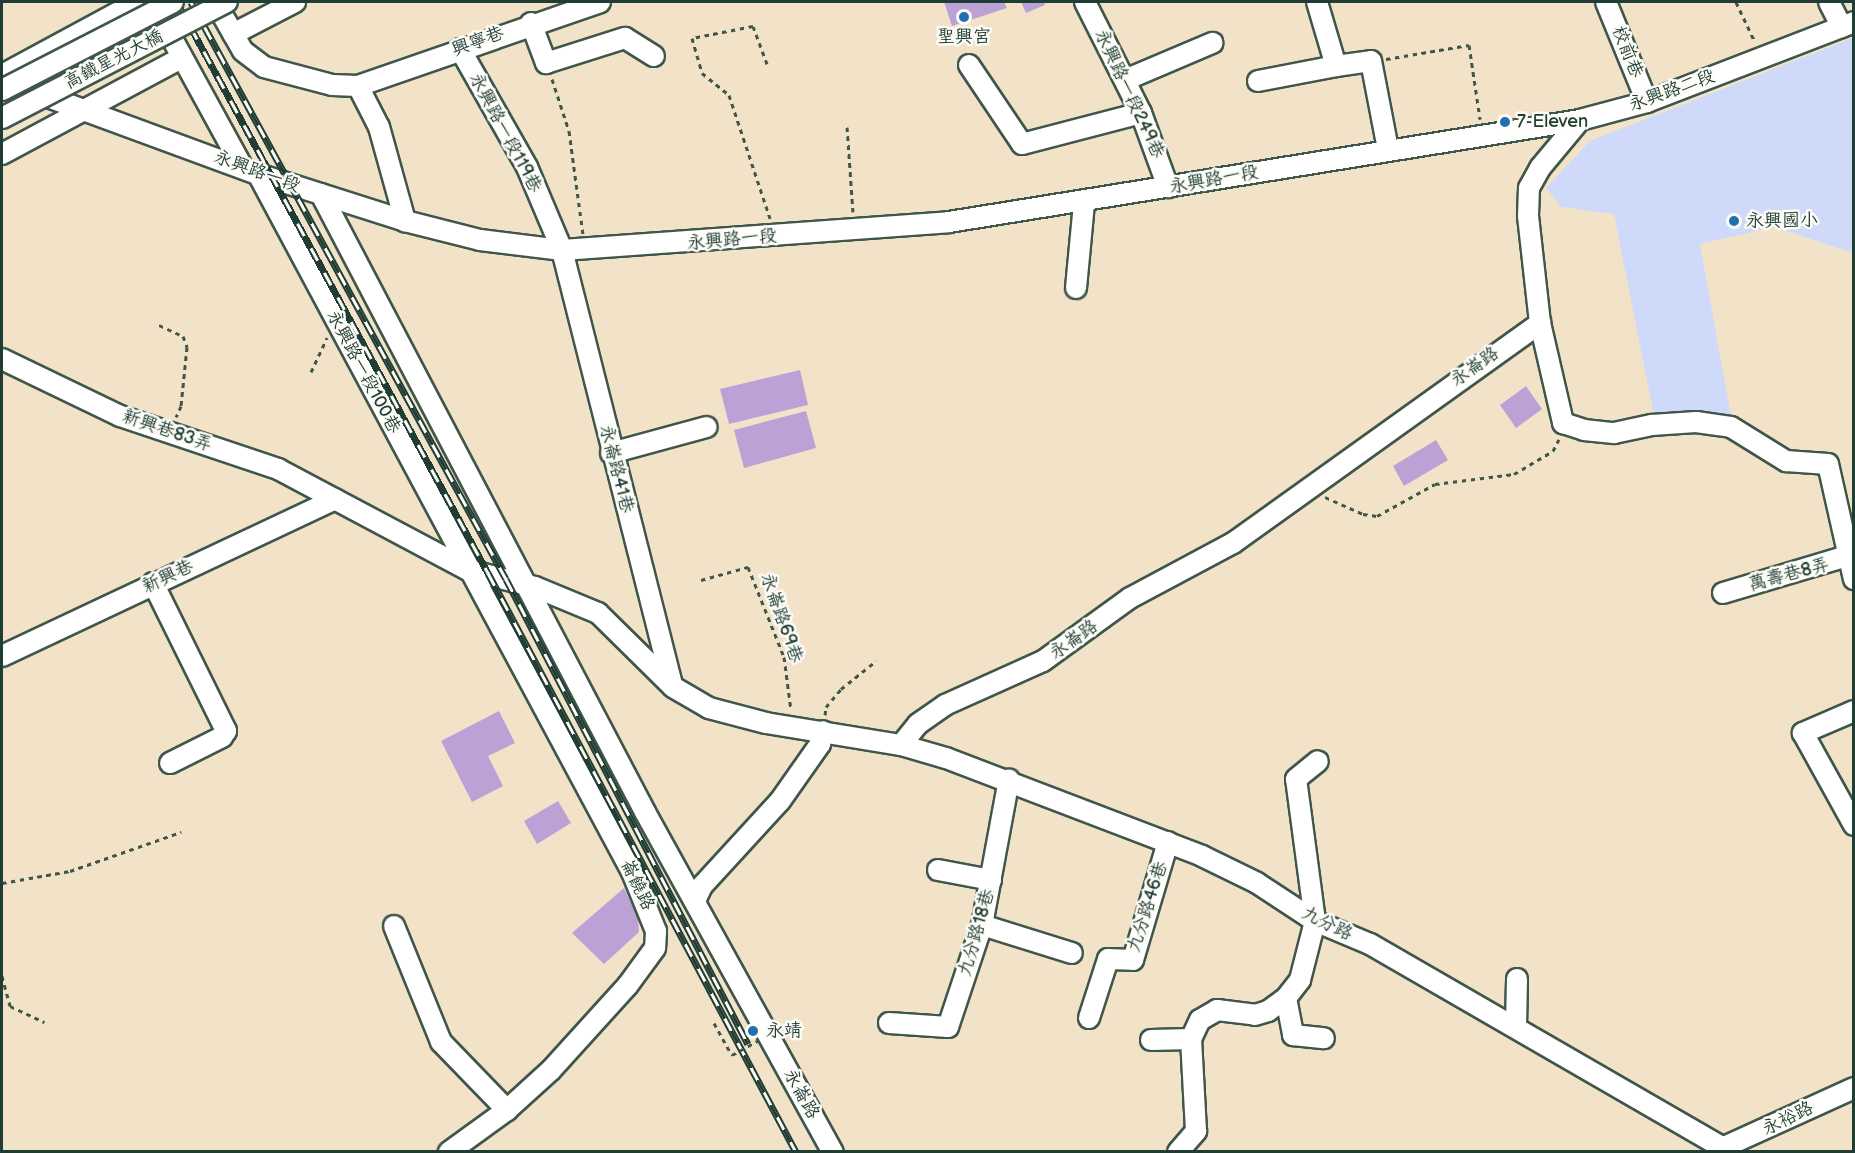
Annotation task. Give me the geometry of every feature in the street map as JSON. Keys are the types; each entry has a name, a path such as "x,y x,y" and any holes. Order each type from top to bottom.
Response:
{"street":[{"path":"2,75 136,2"},
{"name":"永興路一段100巷","path":"152,2 181,58 251,171 335,320 468,570"},
{"name":"高鐵星光大橋","path":"2,90 173,2"},
{"path":"215,2 243,51 264,67 332,85 358,86 379,127 405,220"},
{"name":"高鐵星光大橋","path":"2,118 227,2"},
{"path":"234,34 295,2"},
{"name":"興寧巷","path":"358,86 531,23 600,2"},
{"name":"永興路一段249巷","path":"1085,2 1142,113 1168,188"},
{"path":"1317,2 1336,66"},
{"name":"校前巷","path":"1606,2 1647,102"},
{"path":"1829,2 1848,24"},
{"path":"531,23 546,63 625,38 654,56"},
{"name":"永興路二段","path":"1482,133 1580,120 1647,102 1848,24"},
{"path":"1125,80 1212,44"},
{"name":"永興路一段119巷","path":"460,50 527,167 562,250"},
{"path":"2,154 181,58"},
{"path":"1258,81 1371,61 1388,149"},
{"path":"969,65 1022,144 1142,113"},
{"name":"永興路一段","path":"2,79 251,171 405,220 480,240 562,250 949,222 1084,203 1482,133"},
{"path":"1580,120 1529,188 1528,216 1540,323 1563,423 1584,430 1614,433 1652,425 1696,422 1731,427 1786,461 1828,464 1854,579"},
{"name":"永崙路","path":"321,194 526,586 832,1152"},
{"path":"1076,288 1084,203"},
{"name":"永崙路41巷","path":"562,250 611,453 673,687"},
{"name":"永崙路","path":"901,745 918,724 945,705 1043,661 1130,598 1233,543 1540,323"},
{"name":"新興巷83弄","path":"2,359 120,416 278,469 468,570 526,586 598,613 673,687 709,708 823,731"},
{"path":"611,453 707,427"},
{"name":"新興巷","path":"2,656 335,499"},
{"name":"萬壽巷8弄","path":"1723,593 1850,556"},
{"name":"崙饒路","path":"449,1152 507,1110 551,1070 628,985 655,948 657,931 632,872 468,570"},
{"path":"153,583 226,731 222,737 170,763"},
{"path":"1854,711 1803,733 1854,825"},
{"path":"695,901 702,886 780,801 820,744 823,731 901,745"},
{"name":"九分路","path":"901,745 1009,779 1168,842 1257,883 1315,921 1370,944 1726,1150"},
{"path":"1178,1152 1196,1131 1191,1039 1207,1013 1217,1010 1255,1015 1286,998 1300,980 1315,921 1296,779 1318,761"},
{"name":"九分路18巷","path":"890,1023 948,1027 982,925 1009,779"},
{"name":"九分路46巷","path":"1089,1018 1108,959 1133,960 1168,842"},
{"path":"938,870 991,880"},
{"path":"982,925 1072,953"},
{"path":"394,926 441,1042 507,1110"},
{"path":"1516,1027 1517,980"},
{"path":"1286,998 1293,1035 1324,1038"},
{"path":"1151,1040 1191,1039"},
{"name":"永裕路","path":"1726,1150 1854,1088"}],"path":[{"path":"1736,2 1761,58"},
{"path":"767,64 753,26 692,38 702,73 729,95 775,236"},
{"path":"1371,61 1469,45 1482,133"},
{"path":"546,63 569,131 586,250"},
{"path":"847,128 854,230"},
{"path":"311,372 335,320"},
{"path":"159,325 183,336 187,346 181,406 169,432"},
{"path":"1307,489 1363,514 1377,516 1435,484 1496,480 1514,474 1553,451 1563,423"},
{"name":"永崙路69巷","path":"701,579 748,567 784,657 794,726"},
{"path":"823,731 826,707 841,688 876,661"},
{"path":"2,883 70,871 181,831"},
{"path":"2,976 10,1006 44,1022"},
{"path":"714,1023 732,1055 759,1040"}],"shaded area":[{"name":"永興國小","path":"1853,38 1853,253 1774,227 1700,244 1731,416 1654,416 1614,214 1561,207 1546,188 1590,141"}],"building":[{"name":"聖興宮","path":"944,2 1004,2 1007,8 952,26"},
{"path":"1021,2 1044,2 1045,5 1026,13"},
{"path":"800,370 808,405 729,424 720,389"},
{"path":"1526,386 1542,409 1516,428 1500,405"},
{"path":"806,411 816,448 744,468 734,430"},
{"path":"1436,440 1448,460 1404,486 1393,466"},
{"path":"499,711 515,743 488,756 503,786 472,802 441,741"},
{"path":"558,801 571,823 537,844 524,821"},
{"path":"624,888 638,918 639,932 604,964 572,933"}],"railway":[{"path":"177,2 488,573 796,1152"},
{"path":"191,2 506,579 748,1044"}],"place":[{"name":"聖興宮","path":"964,17"},
{"name":"7-Eleven","path":"1505,122"},
{"name":"永興國小","path":"1734,221"},
{"name":"永靖","path":"753,1031"}]}
